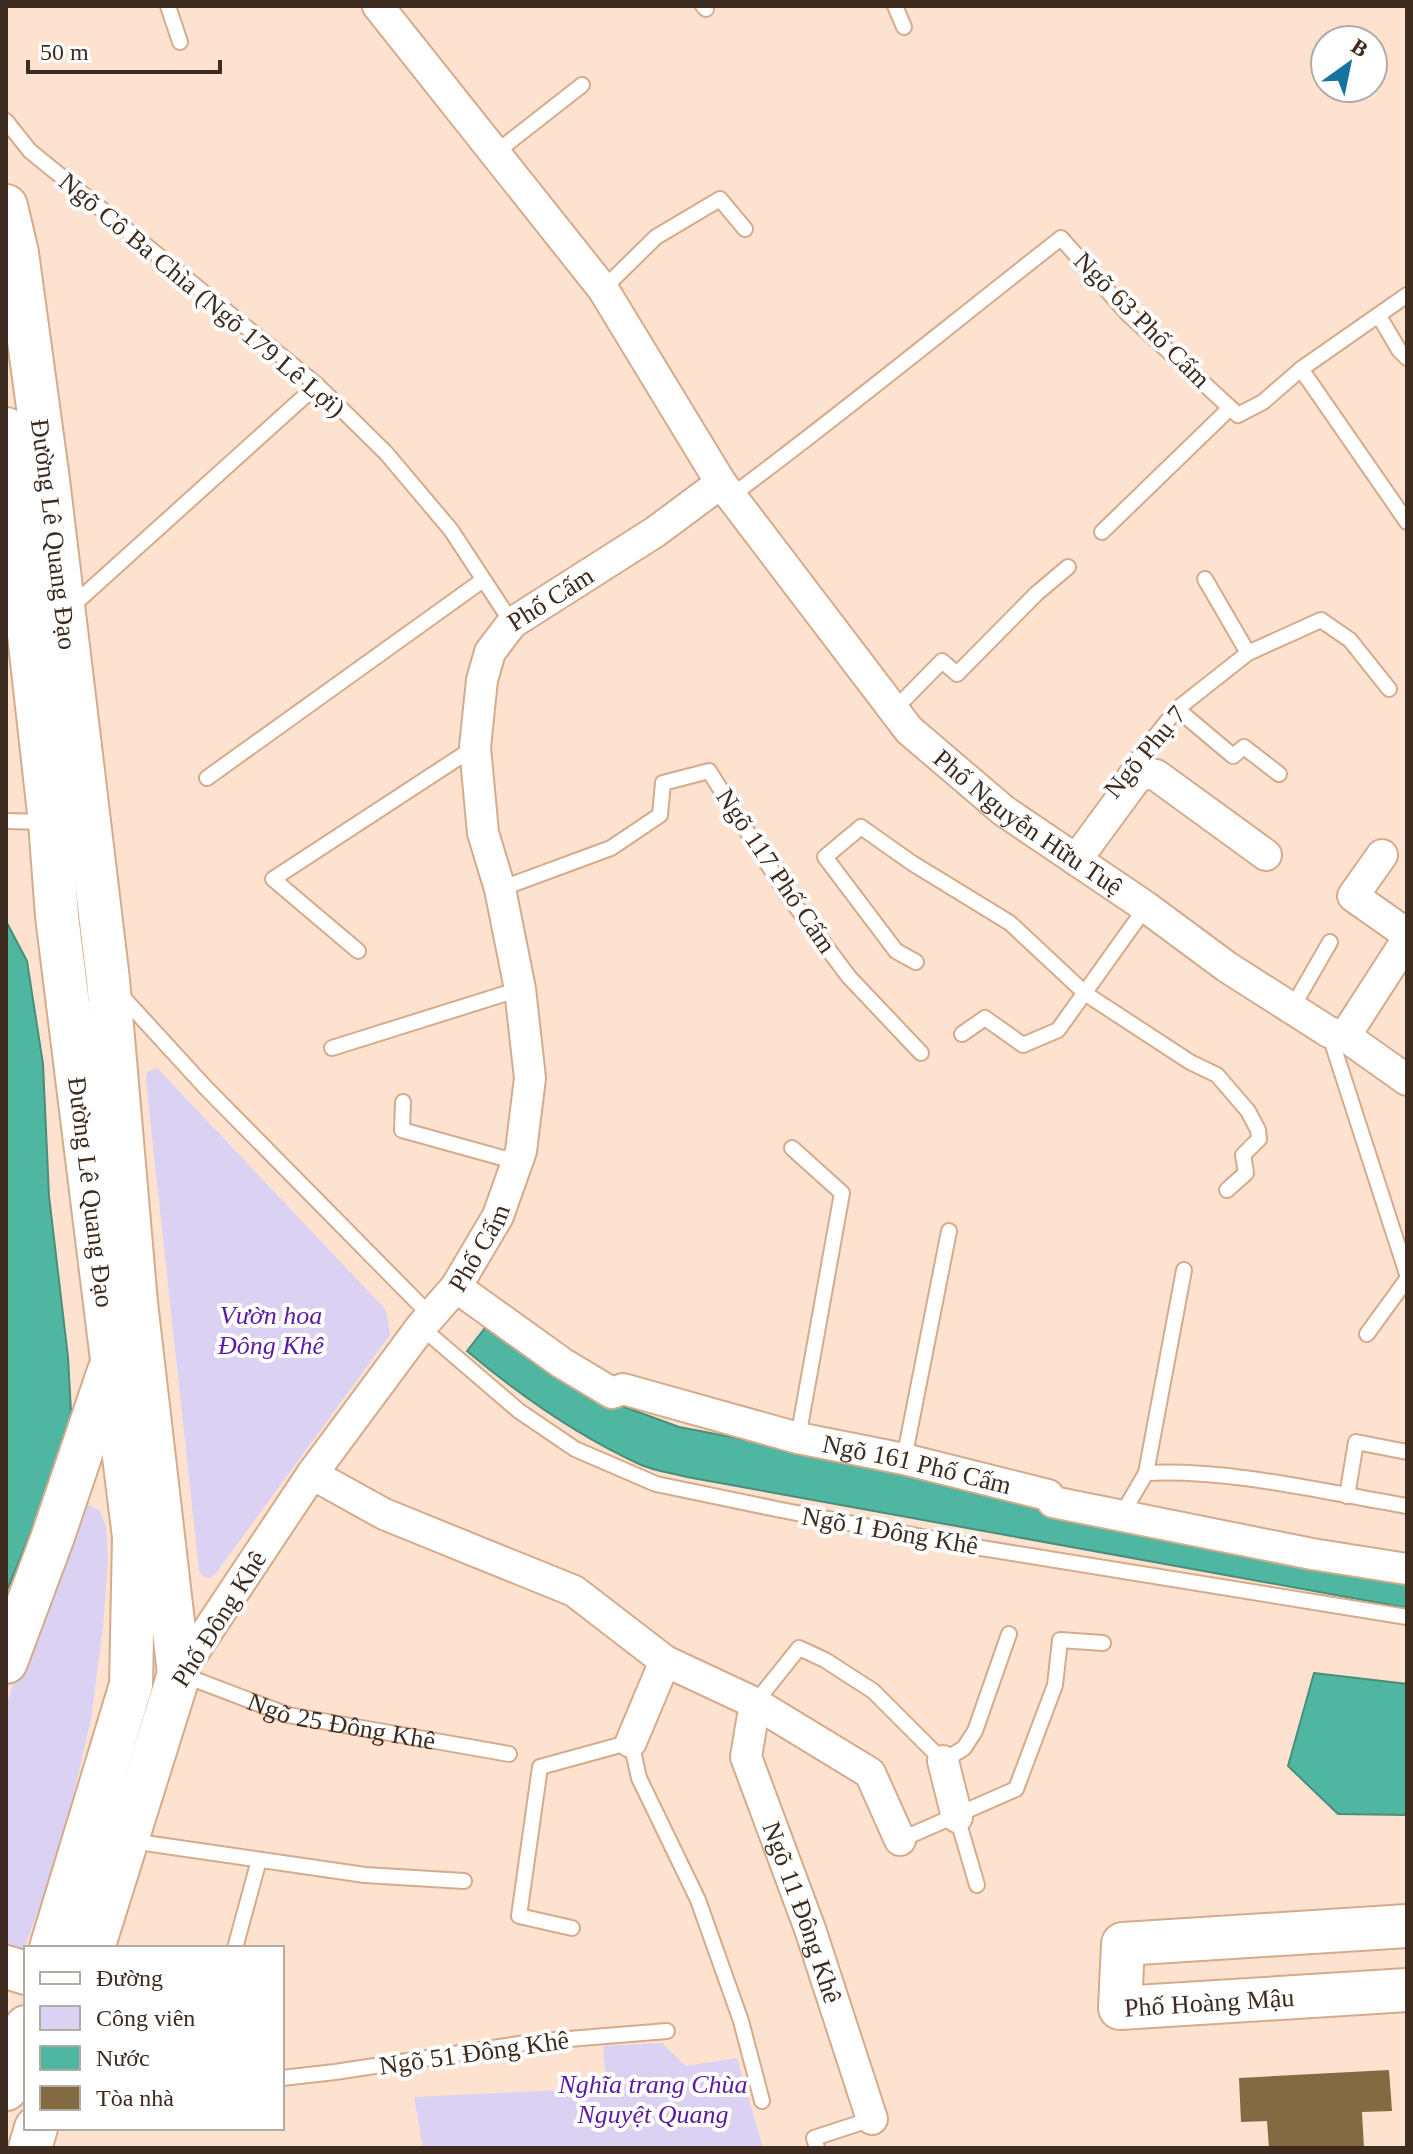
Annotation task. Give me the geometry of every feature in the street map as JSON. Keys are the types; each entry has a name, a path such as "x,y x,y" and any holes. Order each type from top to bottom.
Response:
{"street":[{"path":"378,6 603,289 726,490"},
{"name":"Đường Lê Quang Đạo","path":"6,206 17,253 64,614 111,1363 134,1537 131,1685 52,1946"},
{"name":"Đường Lê Quang Đạo","path":"6,429 14,577 50,822 87,984 136,1303 179,1674"},
{"name":"Phố Cấm","path":"426,1322 456,1287 498,1216 521,1151 530,1078 520,989 500,889 483,833 475,747 482,680 490,652 512,623 726,490"},
{"name":"Phố Nguyễn Hữu Tuệ","path":"726,490 909,730 1004,811 1146,907 1227,967 1407,1080"},
{"path":"1070,857 1143,773 1156,775 1266,855"},
{"path":"1337,1034 1407,937 1353,896 1382,855"},
{"path":"456,1287 562,1363 612,1393 628,1408 953,1479 1046,1506 1053,1502 1312,1554 1407,1569"},
{"path":"6,1662 52,1539 111,1363 136,1303"},
{"name":"Phố Đông Khê","path":"94,1946 179,1674 312,1474 426,1322"},
{"name":"Ngõ 161 Phố Cấm","path":"797,1447 904,1459 953,1479"},
{"path":"312,1474 384,1514 574,1591 665,1661 755,1703 870,1773 900,1840"},
{"path":"631,1742 665,1661"},
{"path":"131,1685 179,1674"},
{"name":"Ngõ 11 Đông Khê","path":"755,1703 746,1757 810,1929 872,2119"},
{"path":"943,1761 957,1817"},
{"path":"1402,1927 1406,1993"},
{"name":"Phố Hoàng Mậu","path":"1402,1927 1123,1944 1120,2008 1406,1993"},
{"path":"6,2089 24,2033"}],"lane":[{"path":"168,6 180,42"},
{"path":"895,6 904,27"},
{"path":"495,153 582,85"},
{"name":"Ngõ Cô Ba Chìa (Ngõ 179 Lê Lợi)","path":"6,121 30,151 317,385 386,453 451,530 512,623"},
{"path":"603,289 656,237 720,199 745,229"},
{"name":"Ngõ 63 Phố Cấm","path":"726,490 834,420 958,317 1061,238 1127,313 1238,415 1263,402 1301,369 1407,295"},
{"path":"1379,316 1407,358"},
{"path":"1301,369 1407,522"},
{"path":"64,614 317,385"},
{"path":"1102,532 1230,408"},
{"path":"894,710 942,661 957,674 1036,594 1068,567"},
{"path":"1205,579 1248,653"},
{"path":"207,778 483,580"},
{"name":"Ngõ Phụ 7","path":"1070,857 1177,709 1248,653 1321,620 1350,640 1389,689"},
{"path":"1177,709 1233,756 1244,747 1279,774"},
{"path":"358,951 273,879 475,747"},
{"name":"Ngõ 117 Phố Cấm","path":"500,889 611,848 660,815 663,783 709,771 795,905 849,977 921,1053"},
{"path":"6,821 50,822"},
{"path":"916,962 896,951 825,857 861,827 912,863 1010,923 1086,994 1190,1062 1217,1075 1248,1111 1259,1139 1243,1155 1246,1173 1227,1190"},
{"path":"962,1034 985,1018 1023,1045 1058,1030 1146,907"},
{"path":"1292,1008 1330,942"},
{"name":"Ngõ 1 Đông Khê","path":"87,984 206,1088 426,1322 519,1411 575,1449 656,1484 781,1510 975,1547 1407,1617"},
{"path":"332,1048 520,989"},
{"path":"1337,1034 1407,1276 1367,1334"},
{"path":"403,1102 402,1130 517,1162"},
{"path":"792,1148 842,1193 797,1447"},
{"path":"904,1459 949,1231"},
{"path":"1136,1517 1128,1504 1146,1473 1184,1270"},
{"path":"1347,1496 1356,1442 1407,1452"},
{"path":"1146,1473 1177,1472 1282,1485 1407,1506"},
{"path":"755,1703 799,1648 825,1660 873,1691 943,1761 964,1748 975,1731 1009,1634"},
{"path":"900,1840 1016,1789 1055,1685 1060,1640 1103,1643"},
{"name":"Ngõ 25 Đông Khê","path":"179,1674 288,1715 509,1754"},
{"path":"572,1928 519,1916 540,1767 631,1742 639,1778 698,1900 741,2021 762,2101"},
{"path":"957,1817 977,1885"},
{"path":"126,1840 365,1875 464,1881"},
{"path":"236,1946 259,1860"},
{"name":"Ngõ 51 Đông Khê","path":"284,2078 532,2042 667,2031"},
{"path":"817,2148 814,2138 872,2119"}],"green space":[{"name":"Vườn hoa Đông Khê","path":"157,1068 386,1310 390,1335 210,1578 203,1577 199,1570 146,1081 147,1072"},
{"path":"87,1504 100,1511 106,1527 108,1561 103,1627 91,1719 61,1849 6,1998 6,1706 71,1515"},
{"name":"Nghĩa trang Chùa Nguyệt Quang","path":"662,2043 686,2066 737,2058 763,2148 423,2148 414,2097 607,2088 603,2046"}],"water":[{"path":"6,921 27,961 43,1064 49,1196 68,1357 71,1412 66,1446 6,1593"},
{"path":"488,1324 556,1372 622,1406 679,1427 1156,1518 1407,1559 1407,1608 651,1468 616,1453 571,1427 467,1351"},
{"path":"1314,1673 1407,1684 1407,1815 1338,1814 1288,1766"}],"building":[{"path":"1389,2070 1392,2111 1362,2112 1364,2148 1269,2148 1267,2121 1241,2122 1239,2078"}]}
